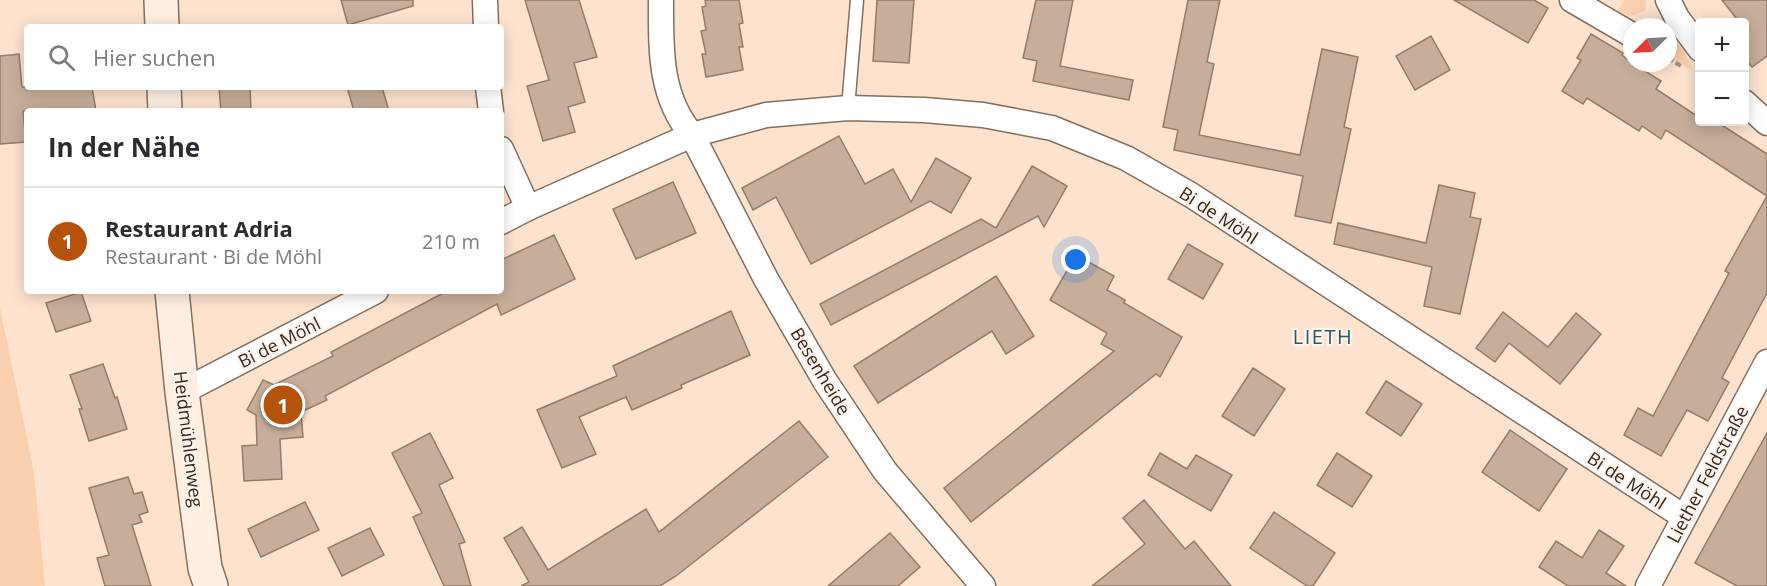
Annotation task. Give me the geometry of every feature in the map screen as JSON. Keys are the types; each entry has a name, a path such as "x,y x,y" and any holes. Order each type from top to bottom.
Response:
{"street":[{"path":"161,0 162,24"},
{"path":"485,0 486,24"},
{"path":"661,0 663,75 679,120 692,135"},
{"path":"1572,0 1623,30"},
{"path":"1669,15 1695,44"},
{"path":"164,90 165,108"},
{"path":"488,90 491,108"},
{"path":"1749,107 1767,123"},
{"name":"Bi de Möhl","path":"504,220 692,135 766,115 848,108 924,110 983,116 1052,128 1126,158 1191,195 1683,517"},
{"name":"Besenheide","path":"692,135 766,279 825,381 885,471 983,586"},
{"path":"504,156 528,208"},
{"name":"Heidmühlenweg","path":"172,294 182,392 205,568 211,586"},
{"name":"Bi de Möhl","path":"182,392 370,294"},
{"name":"Liether Feldstraße","path":"1648,586 1767,362"}],"lane":[{"path":"848,108 857,0"}],"shaded area":[{"path":"1624,0 1646,0 1645,11 1631,16 1618,11"},
{"path":"1677,42 1685,53 1692,70 1677,61"},
{"path":"0,308 34,472 45,586 0,586"}],"building":[{"path":"341,0 413,0 413,6 348,24"},
{"path":"525,0 579,0 597,57 574,63 585,102 568,107 575,132 543,141 527,86 549,80"},
{"path":"705,0 739,0 743,23 739,24 743,47 739,47 743,70 706,77 702,54 706,54 701,31 706,30 702,7 706,6"},
{"path":"877,0 914,0 909,63 873,61"},
{"path":"1036,0 1073,0 1060,66 1133,80 1129,100 1033,81 1037,61 1023,58"},
{"path":"1188,0 1220,0 1207,62 1214,64 1199,135 1300,155 1322,49 1358,57 1344,127 1351,129 1331,223 1295,216 1303,176 1174,150 1178,130 1163,127"},
{"path":"1454,0 1534,0 1548,8 1528,43"},
{"path":"1722,0 1767,0 1767,56 1752,67 1749,63 1749,18 1736,18"},
{"path":"1591,34 1623,53 1623,72 1646,72 1661,81 1656,89 1695,115 1695,126 1723,126 1767,154 1767,196 1666,130 1661,139 1642,126 1639,131 1587,98 1583,104 1562,91 1581,60 1577,58"},
{"path":"1431,36 1450,70 1415,90 1396,56"},
{"path":"19,54 24,90 92,90 96,108 24,108 24,142 0,144 0,56"},
{"path":"219,90 250,90 251,108 221,108"},
{"path":"348,90 383,90 388,108 353,108"},
{"path":"839,136 865,184 893,169 911,202 936,158 971,178 951,213 930,201 811,264 776,197 753,210 742,188"},
{"path":"1032,166 1067,186 1044,227 1038,216 831,325 820,304 981,219 996,228"},
{"path":"673,182 696,233 636,259 613,209"},
{"path":"1439,185 1475,193 1470,217 1481,219 1460,314 1424,306 1432,267 1334,244 1338,223 1426,243"},
{"path":"1767,196 1767,293 1722,378 1729,382 1708,421 1687,410 1661,456 1624,435 1638,408 1653,416 1729,273 1725,271"},
{"path":"554,235 575,279 501,315 497,304 325,396 327,400 301,412 303,437 280,439 282,479 244,481 242,446 257,445 256,415 247,410 263,380 274,385 333,356 331,352 441,294 504,294 504,259"},
{"path":"1188,244 1223,264 1203,299 1168,279"},
{"path":"1076,255 1114,276 1107,290 1125,300 1124,303 1182,337 1160,377 1156,374 971,522 944,488 1114,351 1101,344 1107,333 1050,300"},
{"path":"996,276 1034,336 1006,354 992,331 878,403 854,366"},
{"path":"82,294 91,321 56,332 46,303"},
{"path":"731,311 750,355 681,385 682,388 632,410 626,397 579,417 596,454 562,468 537,410 617,376 613,366"},
{"path":"1503,312 1548,347 1576,313 1601,334 1560,384 1509,343 1495,362 1476,348"},
{"path":"103,364 127,429 89,441 79,409 82,409 70,375"},
{"path":"1253,368 1285,389 1254,436 1222,416"},
{"path":"1386,381 1422,404 1401,436 1366,413"},
{"path":"799,421 828,457 676,576 660,586 521,586 529,582 504,538 522,527 548,570 646,509 659,532"},
{"path":"1510,430 1567,469 1539,511 1482,472"},
{"path":"430,433 453,478 439,485 465,542 459,544 471,586 444,586 413,517 422,513 392,453"},
{"path":"1767,433 1767,586 1737,586 1695,563"},
{"path":"1160,453 1187,469 1196,455 1232,475 1211,511 1148,475"},
{"path":"1337,453 1372,476 1352,507 1317,485"},
{"path":"128,477 134,494 142,492 148,512 139,515 142,522 132,525 151,586 105,586 97,558 109,555 89,488"},
{"path":"1144,500 1185,549 1194,541 1231,586 1092,586 1145,544 1123,518"},
{"path":"305,502 319,530 261,557 248,529"},
{"path":"1274,512 1335,553 1313,586 1307,586 1250,548"},
{"path":"370,528 384,555 342,576 328,548"},
{"path":"1599,530 1624,546 1606,573 1626,586 1568,586 1539,567 1556,541 1582,558"},
{"path":"890,533 920,567 898,586 828,586"}],"place":[{"name":"Restaurant Adria","path":"283,405"}],"district":[{"name":"LIETH","path":"1323,336"}]}
